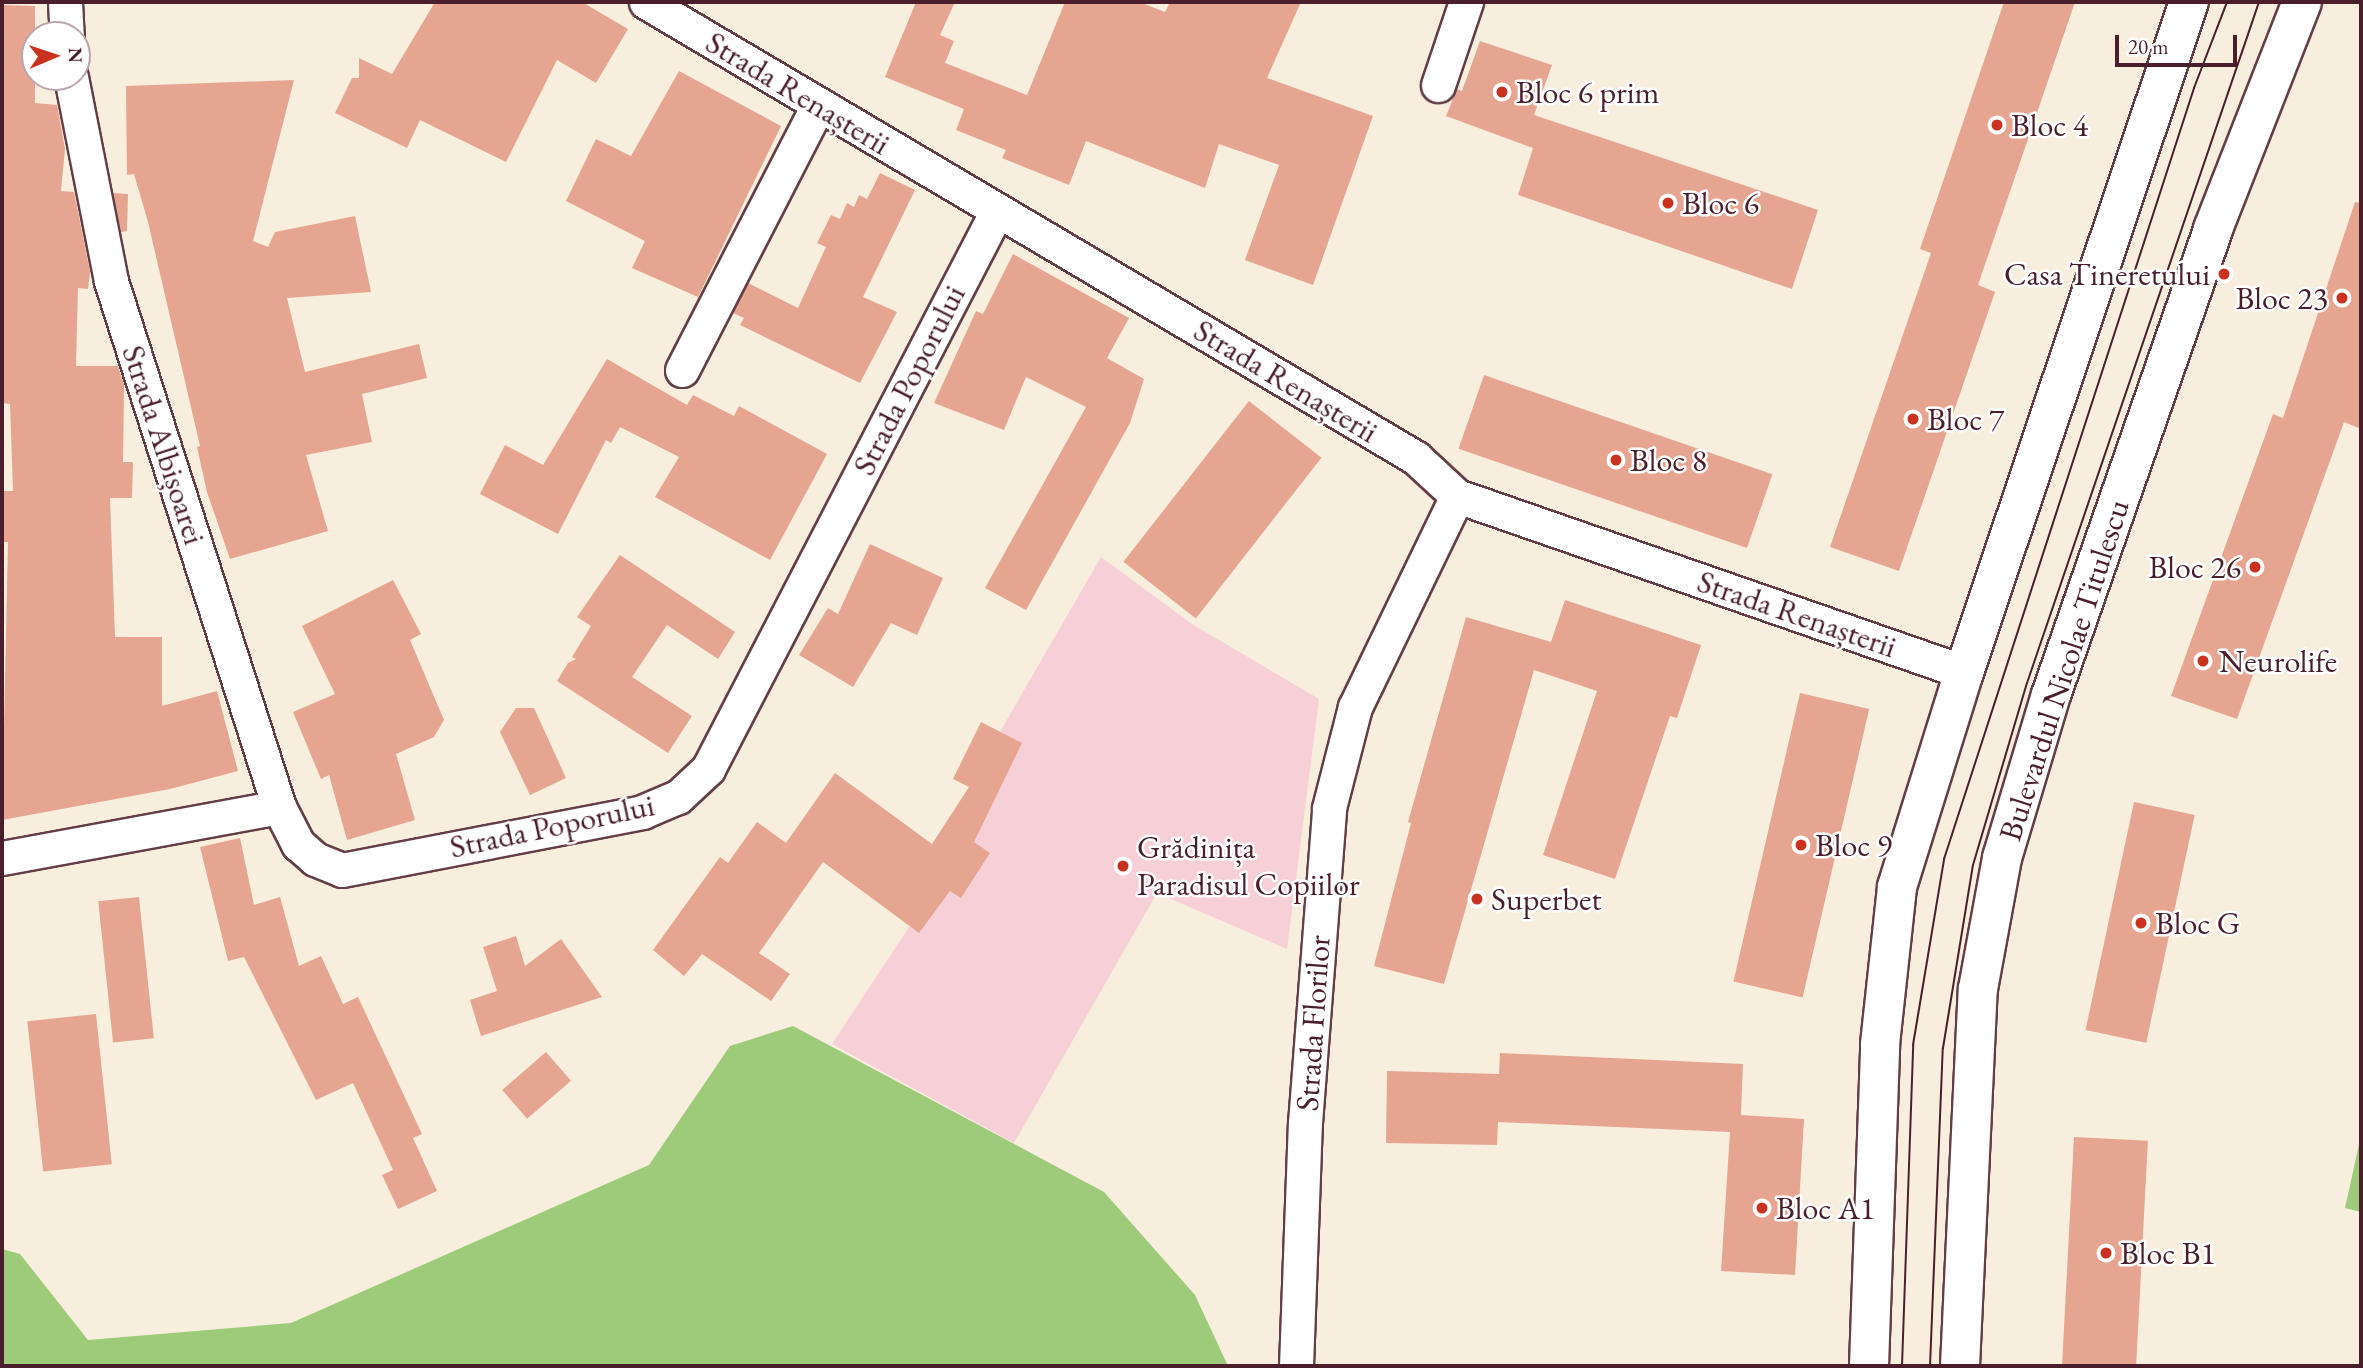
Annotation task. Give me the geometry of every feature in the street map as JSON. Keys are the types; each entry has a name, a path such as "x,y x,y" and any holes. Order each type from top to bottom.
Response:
{"main road":[{"path":"1869,1366 1880,1044 1897,887 1964,672 2189,2"},
{"name":"Bulevardul Nicolae Titulescu","path":"1960,1366 1978,989 2002,858 2051,695 2204,255 2302,2"}],"street":[{"path":"65,2 67,21"},
{"name":"Strada Renașterii","path":"646,2 1416,458 1457,496 1964,672"},
{"path":"1438,85 1466,2"},
{"name":"Strada Albișoarei","path":"74,91 111,281 279,807"},
{"path":"682,370 818,105"},
{"name":"Strada Poporului","path":"279,807 298,844 315,859 342,870 642,812 678,797 708,769 997,211"},
{"name":"Strada Florilor","path":"1296,1366 1306,1123 1329,808 1355,707 1457,496"},
{"path":"2,858 279,807"}],"shaded area":[{"name":"Grădinița Paradisul Copiilor","path":"1101,557 1192,624 1319,699 1287,949 1157,893 1014,1143 832,1044 967,839 997,737"}],"green space":[{"path":"793,1026 1104,1192 1195,1295 1228,1366 2,1366 2,1249 20,1254 88,1340 291,1323 649,1165 730,1046"},
{"path":"2361,1135 2361,1212 2345,1208"}],"building":[{"path":"435,2 582,2 628,29 596,83 557,60 506,162 420,120 407,148 335,113 352,78 359,78 359,58 392,74"},
{"path":"916,2 955,2 940,35 954,41 945,63 1027,95 1065,2 1139,2 1165,12 1170,2 1301,2 1267,78 1373,116 1313,285 1245,260 1279,165 1219,144 1205,188 1086,141 1069,185 1002,158 1006,150 956,130 964,109 885,77"},
{"path":"2004,2 2075,2 1978,285 1995,292 1899,571 1830,547 1931,253 1920,249"},
{"path":"2,5 35,6 35,21 21,21 21,91 35,91 35,103 57,105 65,149 61,191 74,192 90,272 88,289 78,288 76,366 118,366 124,385 123,462 133,462 132,498 110,498 115,637 162,637 162,706 217,691 238,771 170,789 2,820 8,542 2,542 2,491 13,491 10,404 2,403"},
{"name":"Bloc 6","path":"1480,41 1552,65 1534,115 1818,210 1792,289 1518,195 1533,148 1446,116 1457,89 1462,91"},
{"path":"679,71 781,126 698,297 632,268 645,241 566,201 596,139 631,156"},
{"path":"294,80 253,241 268,247 275,232 355,216 371,292 287,298 305,372 419,344 427,378 362,394 372,442 306,455 328,531 230,559 207,492 197,447 200,446 148,222 134,174 127,175 126,86"},
{"path":"880,173 915,190 863,297 897,312 860,383 740,325 744,318 733,313 748,283 798,308 826,247 817,243 831,215 840,219 847,203 854,207 859,195 867,199"},
{"path":"113,193 128,194 127,231 121,232"},
{"name":"Bloc 26","path":"2355,202 2361,203 2361,429 2344,422 2237,719 2171,696 2273,414 2283,418"},
{"path":"1013,254 1129,318 1107,358 1144,379 1130,423 1026,610 985,588 1086,407 1026,377 1004,430 934,403 976,311 983,314"},
{"path":"607,359 687,405 693,395 734,416 739,406 827,454 770,560 655,497 679,457 620,427 611,443 606,440 558,534 480,494 505,445 543,465"},
{"name":"Bloc 8","path":"1484,375 1772,474 1747,548 1459,449"},
{"path":"1249,401 1321,458 1196,618 1123,562"},
{"path":"870,544 943,578 917,635 891,623 853,687 799,655 828,608 838,614"},
{"path":"620,555 735,632 718,659 667,625 632,677 692,716 668,753 557,681 568,663 576,659 572,657 591,626 577,617"},
{"path":"393,580 421,634 410,640 444,720 434,737 396,754 415,820 347,840 329,775 321,779 293,712 335,694 302,626"},
{"path":"1565,600 1701,645 1677,718 1670,716 1615,879 1543,855 1597,691 1534,670 1444,984 1374,966 1411,823 1408,822 1466,617 1551,642"},
{"name":"Bloc 9","path":"1800,693 1869,709 1803,997 1733,981"},
{"path":"516,708 534,708 566,778 530,795 500,732"},
{"path":"981,722 1022,743 974,842 990,853 961,898 950,891 919,933 823,862 759,953 790,974 771,1001 702,954 684,976 653,950 720,857 728,863 757,822 786,843 835,773 932,844 969,787 953,779"},
{"name":"Bloc G","path":"2134,802 2195,815 2146,1043 2086,1030"},
{"path":"240,838 254,905 280,897 299,966 321,956 343,1004 358,997 422,1134 413,1138 437,1191 398,1209 382,1175 393,1170 353,1083 316,1100 244,957 228,961 200,847"},
{"path":"139,897 154,1038 113,1043 98,901"},
{"path":"516,936 525,966 561,939 602,997 481,1036 470,1000 497,991 483,947"},
{"path":"96,1014 112,1164 43,1171 27,1021"},
{"path":"546,1052 571,1081 527,1119 502,1090"},
{"name":"Bloc A1","path":"1500,1053 1743,1064 1741,1115 1804,1119 1795,1275 1721,1271 1730,1132 1498,1122 1497,1145 1386,1143 1387,1071 1499,1074"},
{"name":"Bloc B1","path":"2074,1137 2148,1141 2136,1366 2062,1366"}],"tram line":[{"path":"1902,1366 1913,1045 1944,859 2194,88 2227,2"},
{"path":"1930,1366 1943,1048 1973,865 2026,686 2259,2"}],"place":[{"name":"Bloc 6 prim","path":"1502,92"},
{"name":"Bloc 4","path":"1997,125"},
{"name":"Bloc 6","path":"1668,203"},
{"name":"Casa Tineretului","path":"2224,274"},
{"name":"Bloc 23","path":"2342,298"},
{"name":"Bloc 7","path":"1913,419"},
{"name":"Bloc 8","path":"1616,460"},
{"name":"Bloc 26","path":"2255,567"},
{"name":"Neurolife","path":"2203,661"},
{"name":"Bloc 9","path":"1801,845"},
{"name":"Grădinița Paradisul Copiilor","path":"1123,866"},
{"name":"Superbet","path":"1477,899"},
{"name":"Bloc G","path":"2141,923"},
{"name":"Bloc A1","path":"1762,1208"},
{"name":"Bloc B1","path":"2106,1253"}]}
